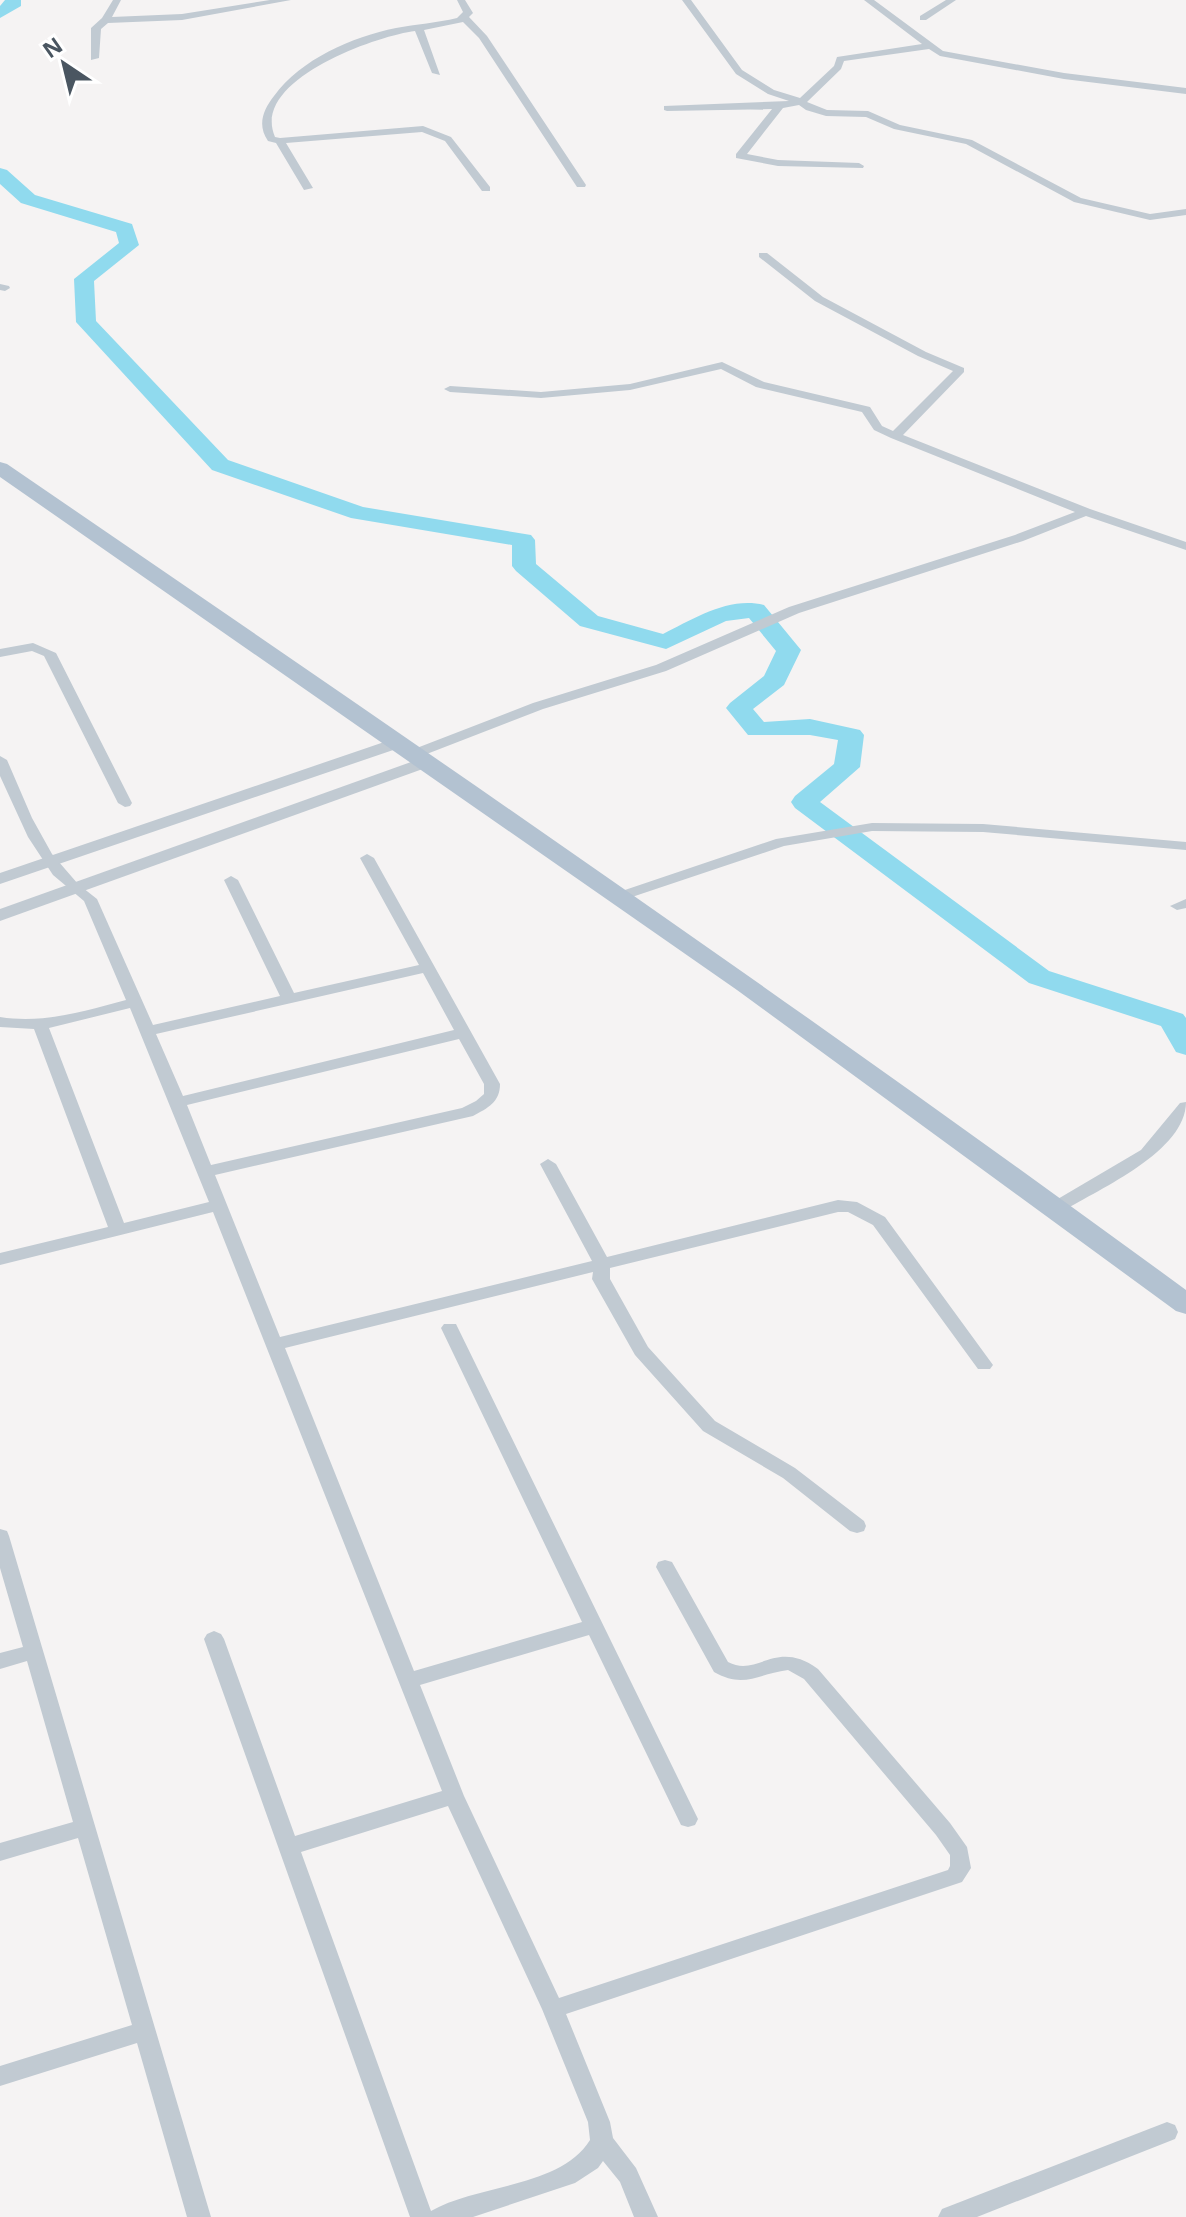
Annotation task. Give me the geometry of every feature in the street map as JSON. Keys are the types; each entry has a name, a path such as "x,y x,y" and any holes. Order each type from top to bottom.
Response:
{"main road":[{"path":"0,468 621,896 1057,1207 1186,1304"}],"street":[{"path":"94,58 96,28 106,20 117,0"},
{"path":"106,20 182,17 287,0"},
{"path":"461,0 468,13 451,23 384,34 340,51 298,75 268,114 266,132 271,139 280,141 423,129 448,139 486,189"},
{"path":"686,0 739,72 771,92 826,113 868,114 897,127 969,142 1078,200 1150,217 1186,212"},
{"path":"868,0 940,53 1086,79 1186,91"},
{"path":"923,18 951,0"},
{"path":"464,17 482,36 581,185"},
{"path":"419,28 437,73"},
{"path":"667,108 708,105 779,107 801,102 815,94 829,72 838,67 840,59 930,46"},
{"path":"779,107 740,156 778,163 859,166"},
{"path":"280,141 308,188"},
{"path":"763,255 819,299 922,354 960,370 895,436"},
{"path":"450,389 541,395 630,387 722,365 760,385 866,409 878,428 895,436 1086,512 1186,546"},
{"path":"0,915 73,889 412,753 538,706 661,668 794,610 1019,538 1086,512"},
{"path":"0,653 33,647 49,653 125,803"},
{"path":"0,879 412,753"},
{"path":"1,765 48,862 73,889 90,899 149,1031 454,1796 553,2009 599,2122 602,2142 628,2175 646,2217"},
{"path":"621,896 749,851 824,832 872,827 983,828 1186,846"},
{"path":"206,1172 467,1112 482,1105 492,1095 492,1084 367,858"},
{"path":"231,880 289,998"},
{"path":"149,1031 429,967"},
{"path":"0,1022 40,1024 136,1002"},
{"path":"40,1024 118,1230"},
{"path":"178,1102 463,1033"},
{"path":"1057,1207 1147,1154 1186,1107"},
{"path":"548,1164 602,1263 601,1279 641,1351 709,1426 789,1473 857,1526"},
{"path":"0,1259 218,1205"},
{"path":"273,1345 838,1206 851,1206 879,1221 984,1365"},
{"path":"450,1328 688,1819"},
{"path":"0,1536 199,2217"},
{"path":"553,2009 955,1876 961,1868 960,1853 943,1829 801,1663 786,1661 742,1674 728,1673 721,1667 665,1567"},
{"path":"408,1681 594,1626"},
{"path":"214,1639 422,2217"},
{"path":"0,1661 34,1652"},
{"path":"289,1847 454,1796"},
{"path":"0,1852 85,1827"},
{"path":"0,2076 145,2031"},
{"path":"950,2217 1167,2132"},
{"path":"440,2217 567,2176 590,2161 602,2142"}],"waterway":[{"path":"0,13 13,6 13,0"},
{"path":"0,174 28,199 125,228 129,245 84,279 86,322 220,465 359,513 523,540 524,566 589,621 666,642 720,615 755,610 789,650 775,680 739,708 757,730 810,727 851,735 847,767 804,802 1039,977 1173,1020 1186,1046"}]}
